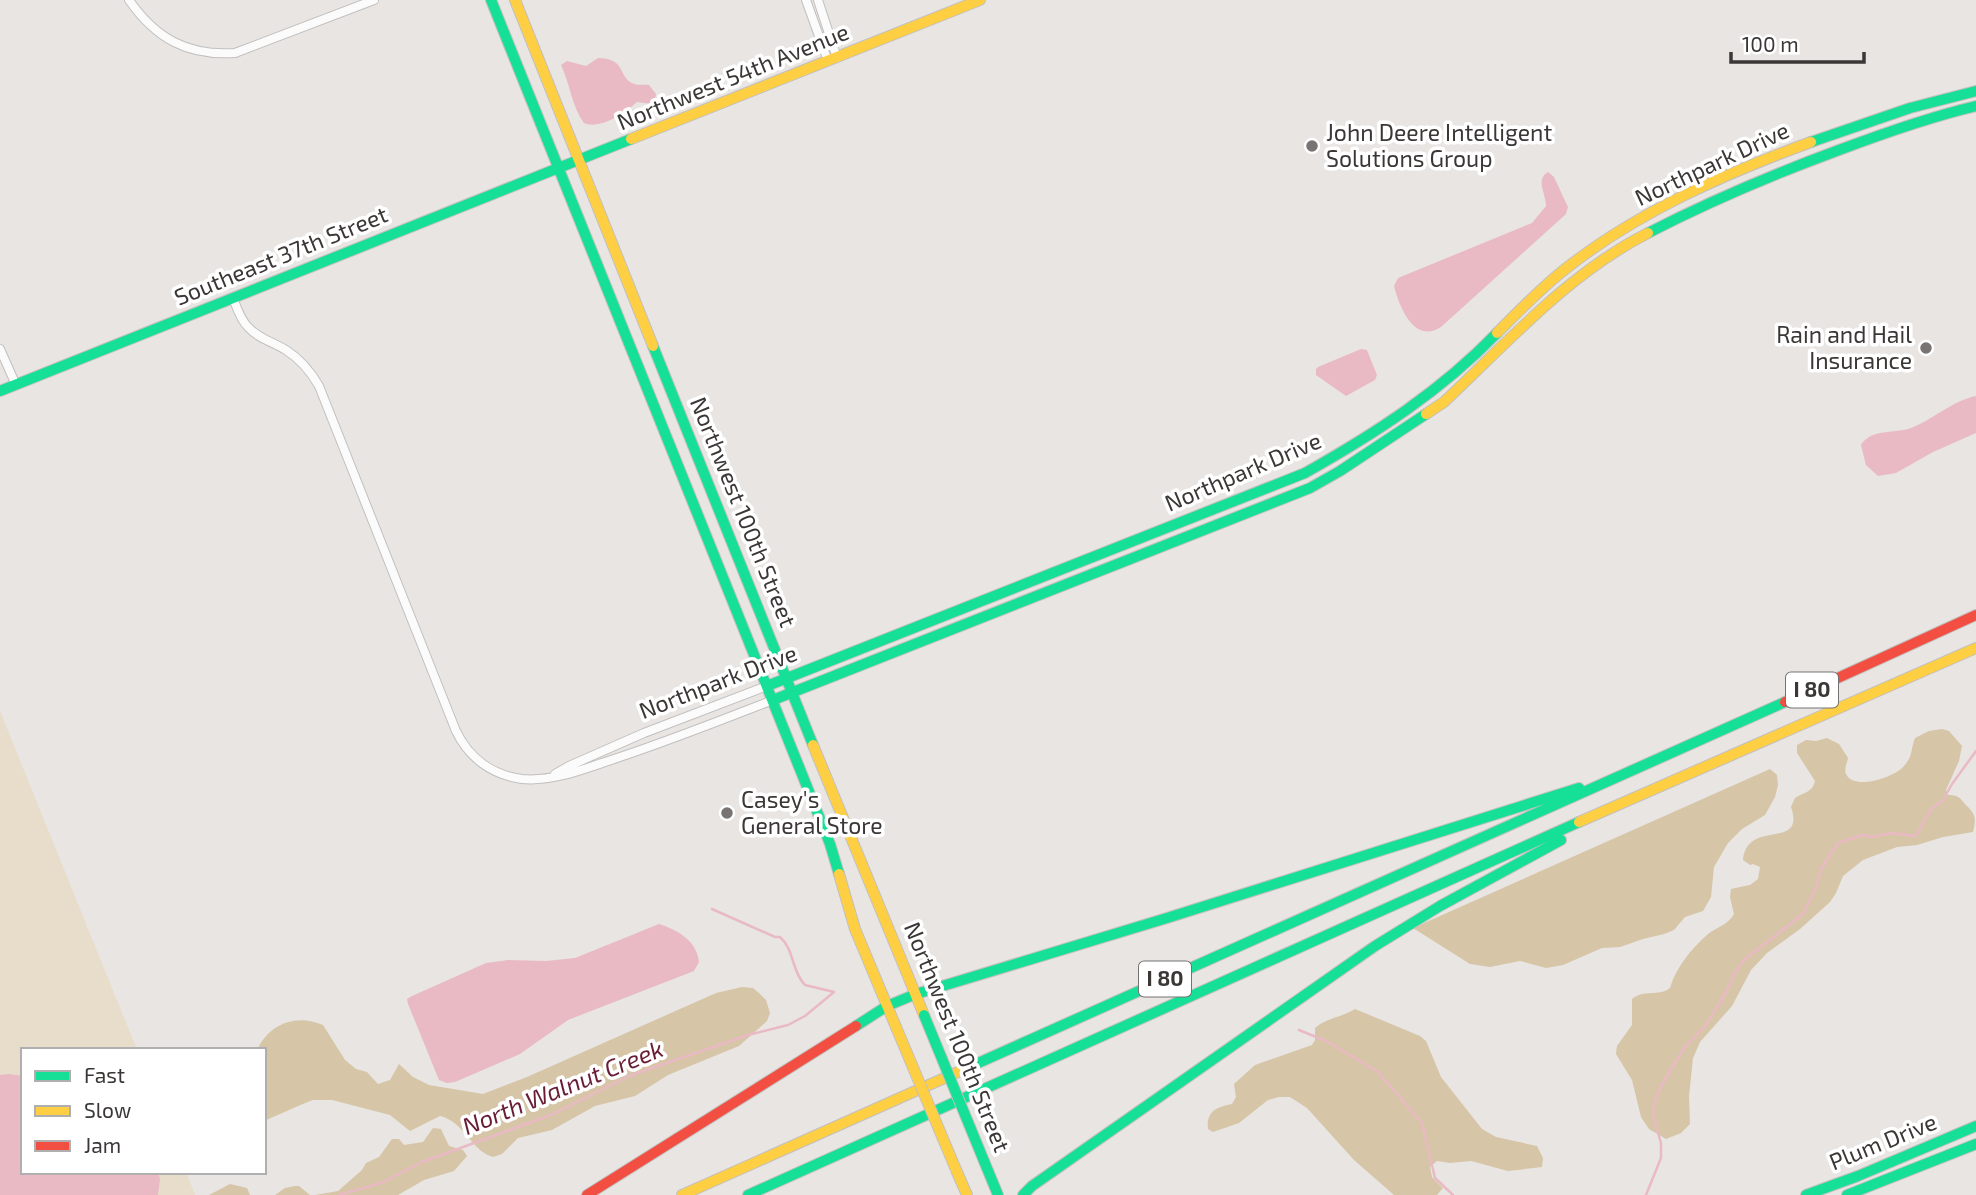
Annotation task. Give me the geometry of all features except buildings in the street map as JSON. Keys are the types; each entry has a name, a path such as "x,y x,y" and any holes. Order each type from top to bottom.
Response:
{"main road":[{"name":"Northwest 100th Street","path":"491,0 773,700 834,856 855,929 967,1195"},
{"name":"Northwest 100th Street","path":"515,0 998,1195"},
{"name":"Northwest 54th Avenue","path":"579,161 980,0"},
{"name":"Northpark Drive","path":"767,686 1305,473 1434,392 1564,269 1620,230 1685,196 1786,151 1903,110 1976,90"},
{"name":"Northpark Drive","path":"773,700 1310,488 1423,418 1464,386 1569,284 1628,243 1690,211 1792,167 1908,124 1976,107"},
{"name":"Southeast 37th Street","path":"0,391 579,161"},
{"name":"I 80","path":"681,1195 1648,765 1976,615"},
{"name":"I 80","path":"748,1195 1657,787 1976,648"},
{"path":"587,1195 887,1006 916,994 1167,918 1648,765"},
{"path":"1023,1195 1032,1186 1375,946 1440,906 1657,787"},
{"name":"Plum Drive","path":"1806,1195 1976,1126"},
{"name":"Plum Drive","path":"1847,1195 1976,1144"}],"street":[{"path":"129,0 162,36 194,50 216,54 235,53 374,0"},
{"path":"806,0 833,59"},
{"path":"818,0 833,59"},
{"path":"1620,230 1628,243"},
{"name":"Northpark Drive","path":"233,298 242,320 249,328 295,357 311,372 319,386 461,742 476,759 498,773 524,779 571,774 649,748 773,700"},
{"path":"0,349 16,385"},
{"path":"1228,503 1233,518"},
{"path":"993,595 999,610"},
{"name":"Northpark Drive","path":"552,776 632,739 767,686"}],"shaded area":[{"path":"598,58 618,64 627,80 632,83 649,85 656,94 655,102 637,102 605,122 590,125 584,123 561,65 567,61 586,66"},
{"path":"1548,172 1554,177 1568,207 1566,214 1441,327 1423,331 1409,321 1396,294 1394,286 1398,278 1532,223 1546,206 1542,179"},
{"path":"1361,349 1367,350 1377,375 1375,380 1346,396 1316,375 1318,367"},
{"path":"1976,396 1976,433 1933,452 1896,473 1878,476 1866,465 1861,445 1871,436 1911,428 1959,402"},
{"path":"0,711 136,1048 21,1048 21,1174 187,1174 195,1195 0,1195"},
{"path":"1929,731 1949,731 1962,746 1959,761 1946,790 1948,795 1959,798 1974,815 1973,832 1897,847 1863,860 1843,876 1830,902 1800,929 1767,953 1751,970 1732,1006 1700,1042 1693,1058 1689,1096 1690,1124 1681,1133 1666,1139 1649,1129 1641,1117 1632,1080 1616,1054 1617,1046 1632,1025 1632,999 1641,994 1666,991 1670,988 1680,965 1691,952 1708,934 1732,918 1734,914 1731,889 1750,885 1758,879 1760,867 1743,860 1747,847 1754,840 1790,828 1793,820 1791,807 1795,798 1814,785 1815,781 1797,753 1797,745 1806,740 1827,738 1839,744 1848,758 1846,774 1857,782 1865,782 1897,772 1908,760 1915,738"},
{"path":"1770,769 1777,775 1778,785 1765,815 1742,829 1728,843 1714,867 1711,897 1703,911 1685,917 1674,930 1620,947 1602,948 1563,965 1546,968 1520,961 1490,967 1470,964 1413,928"},
{"path":"659,924 685,937 695,948 699,962 694,971 568,1020 520,1054 455,1082 439,1080 407,999 486,963 575,958"},
{"path":"742,987 753,988 766,1000 770,1013 767,1021 739,1046 668,1075 635,1096 595,1106 552,1130 518,1138 502,1154 493,1157 479,1148 456,1124 440,1116 410,1131 390,1115 332,1100 313,1100 266,1120 266,1048 258,1048 269,1033 284,1023 303,1020 323,1025 345,1060 356,1069 367,1072 378,1084 390,1080 399,1064 413,1077 429,1085 483,1094 716,993"},
{"path":"1355,1009 1426,1041 1441,1077 1482,1129 1496,1137 1537,1146 1543,1158 1542,1167 1508,1171 1471,1161 1437,1161 1430,1167 1432,1177 1443,1188 1437,1195 1394,1195 1354,1160 1307,1108 1290,1097 1268,1100 1239,1123 1213,1132 1208,1129 1211,1114 1217,1108 1232,1104 1236,1097 1234,1084 1255,1065 1312,1045 1315,1028"},
{"path":"0,1075 21,1076 21,1174 159,1174 158,1195 0,1195"},
{"path":"433,1128 441,1129 449,1146 463,1150 467,1156 454,1171 424,1180 398,1195 315,1195 338,1191 362,1170 366,1163 379,1157 392,1139 399,1139 404,1145 423,1142"},
{"path":"230,1184 247,1188 250,1195 209,1195"},
{"path":"295,1186 310,1195 275,1195 285,1188"}],"waterway":[{"path":"1646,1195 1661,1158 1661,1143 1654,1119 1654,1104 1661,1086 1684,1048 1706,1025 1735,972 1745,959 1803,914 1821,869 1838,843 1862,835 1872,837 1891,833 1916,836 1930,810 1943,800 1976,751"},
{"path":"712,909 780,937 785,942 805,985 834,992"},
{"name":"North Walnut Creek","path":"339,1195 381,1183 422,1162 551,1115 629,1076 748,1035 788,1025 805,1016 834,992"},
{"name":"North Walnut Creek","path":"1299,1030 1326,1041 1378,1072 1422,1123 1435,1178 1453,1195"}],"traffic: fast":[{"path":"491,0 830,844 839,874"},
{"path":"1811,142 1910,108 1976,91"},
{"path":"1648,233 1766,178 1815,159 1907,126 1976,106"},
{"path":"0,391 631,139"},
{"path":"767,686 1305,473 1407,410 1453,374 1497,333"},
{"path":"653,346 813,745"},
{"path":"773,700 1310,488 1426,414"},
{"path":"967,1068 1785,702"},
{"path":"856,1026 887,1006 916,994 1579,788"},
{"path":"748,1195 1579,822"},
{"path":"1023,1195 1032,1186 1375,946 1440,906 1561,840"},
{"path":"924,1015 984,1161"},
{"path":"1806,1195 1976,1126"},
{"path":"1847,1195 1976,1144"},
{"path":"984,1161 998,1195"}],"traffic: slow":[{"path":"515,0 653,346"},
{"path":"631,139 980,0"},
{"path":"1497,333 1555,277 1621,230 1714,181 1811,142"},
{"path":"1426,414 1444,402 1566,288 1619,249 1648,233"},
{"path":"1579,822 1976,648"},
{"path":"813,745 924,1015"},
{"path":"839,874 855,929 896,1027"},
{"path":"896,1027 957,1172"},
{"path":"682,1195 967,1068"},
{"path":"957,1172 967,1195"}],"traffic: jam":[{"path":"1785,702 1976,615"},
{"path":"587,1195 856,1026"}],"place":[{"name":"John Deere Intelligent Solutions Group","path":"1312,146"},
{"name":"Rain and Hail Insurance","path":"1926,348"},
{"name":"Casey's General Store","path":"727,813"}]}
